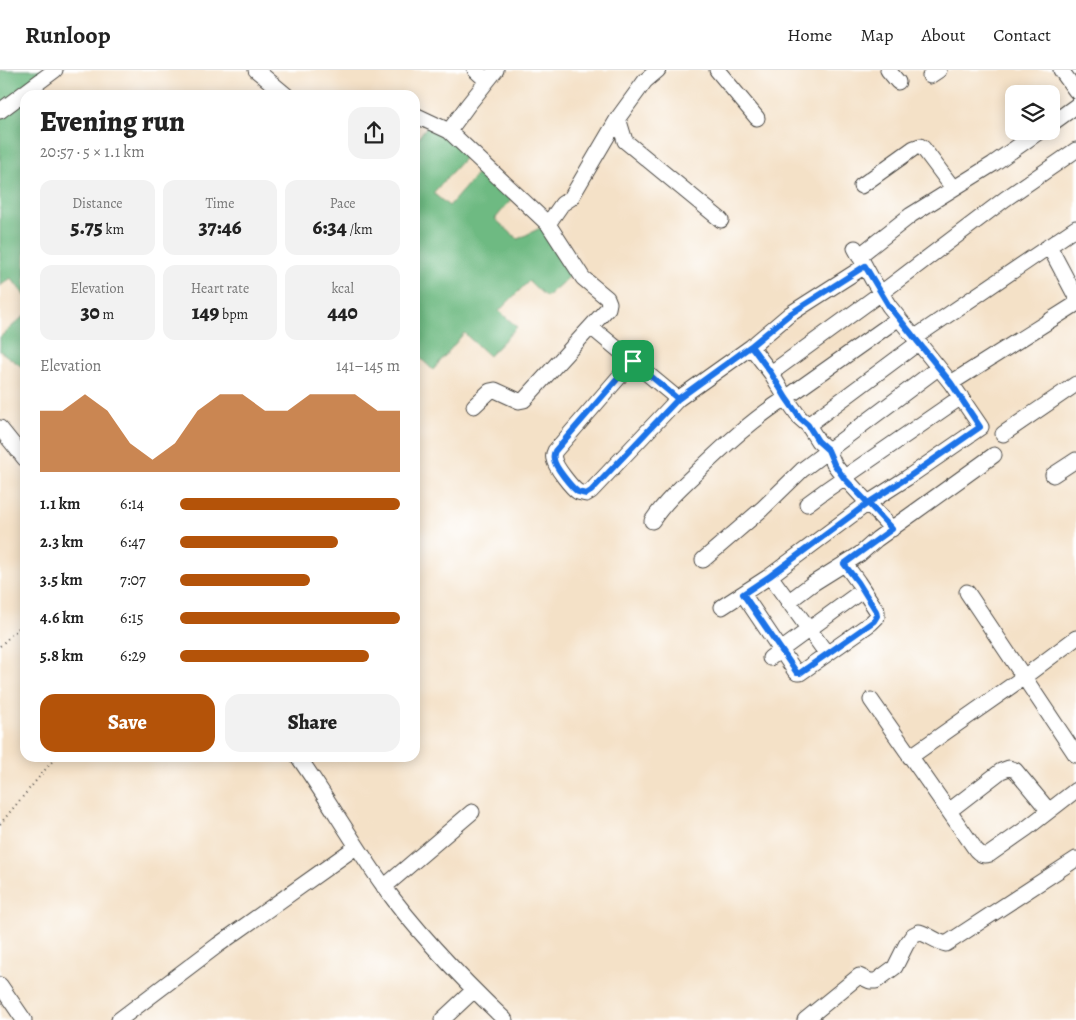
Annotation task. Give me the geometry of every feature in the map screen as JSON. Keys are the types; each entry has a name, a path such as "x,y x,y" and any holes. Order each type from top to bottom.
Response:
{"street":[{"path":"28,90 55,70"},
{"path":"256,70 280,90"},
{"path":"448,131 491,75 475,70"},
{"path":"548,224 562,204 571,198 618,118 645,81 658,70"},
{"path":"717,70 757,118"},
{"path":"888,70 898,82"},
{"path":"1061,70 1076,91"},
{"path":"0,111 20,96"},
{"path":"1060,118 1076,106"},
{"path":"420,117 448,131 548,224 583,278 607,298 609,303 608,308 524,400 519,402 495,390 490,391 474,406"},
{"path":"618,118 625,141 721,220"},
{"path":"633,361 555,451 553,457 558,468 580,493 586,494 591,491 678,399 751,346 911,215 993,164 1027,140"},
{"path":"861,186 914,148 920,146 953,188"},
{"path":"771,373 1005,199 1076,150"},
{"path":"808,425 916,340 1076,228"},
{"path":"1049,246 1076,297"},
{"path":"722,607 770,576 868,503 980,427 951,383 880,293 860,257"},
{"path":"951,383 1076,304"},
{"path":"652,521 659,510 715,455 771,408 898,318"},
{"path":"591,327 678,399"},
{"path":"751,346 800,418 808,425 818,441 828,450 834,464 844,478 892,529"},
{"path":"703,560 762,509 802,470 938,368"},
{"path":"1003,434 1076,384"},
{"path":"807,504 961,398"},
{"path":"2,436 20,454"},
{"path":"788,602 844,564 994,455"},
{"path":"1053,475 1076,460"},
{"path":"743,594 775,654 797,673 800,673 871,623 877,616 863,590 844,564"},
{"path":"770,576 827,654"},
{"path":"775,654 863,590"},
{"path":"967,592 1076,755"},
{"path":"910,757 1076,638"},
{"path":"871,700 981,855 990,854 1076,790"},
{"path":"302,762 356,847 384,886 435,949 505,1020"},
{"path":"949,811 1002,771 1009,768 1015,770 1049,811"},
{"path":"384,886 472,812"},
{"path":"119,1020 218,945 356,847"},
{"path":"805,1020 859,976 870,981 876,981 895,967 913,935 920,932 940,943 946,944 1076,859"},
{"path":"0,985 24,1020"},
{"path":"442,1020 474,990"}],"path":[{"path":"0,646 20,627"},
{"path":"0,824 52,762"}],"green space":[{"path":"0,70 55,70 32,88 34,90 20,90 20,290 11,278 0,286"},
{"path":"430,122 470,152 433,193 449,206 485,165 516,194 495,219 518,239 548,224 577,270 546,297 529,281 499,311 517,327 489,356 464,333 433,370 420,358 420,135"},
{"path":"20,319 20,365 0,351 0,337"}],"route":[{"path":"633,361 555,451 554,461 573,487 580,493 586,494 591,491 678,399 751,346 800,418 808,425 818,441 828,450 834,464 844,478 868,503 743,594 797,673 800,673 874,621 877,616 876,611 844,564 892,529 868,503 980,427 951,383 889,306 865,266 790,314 751,346 715,373 678,399 633,361"}]}
